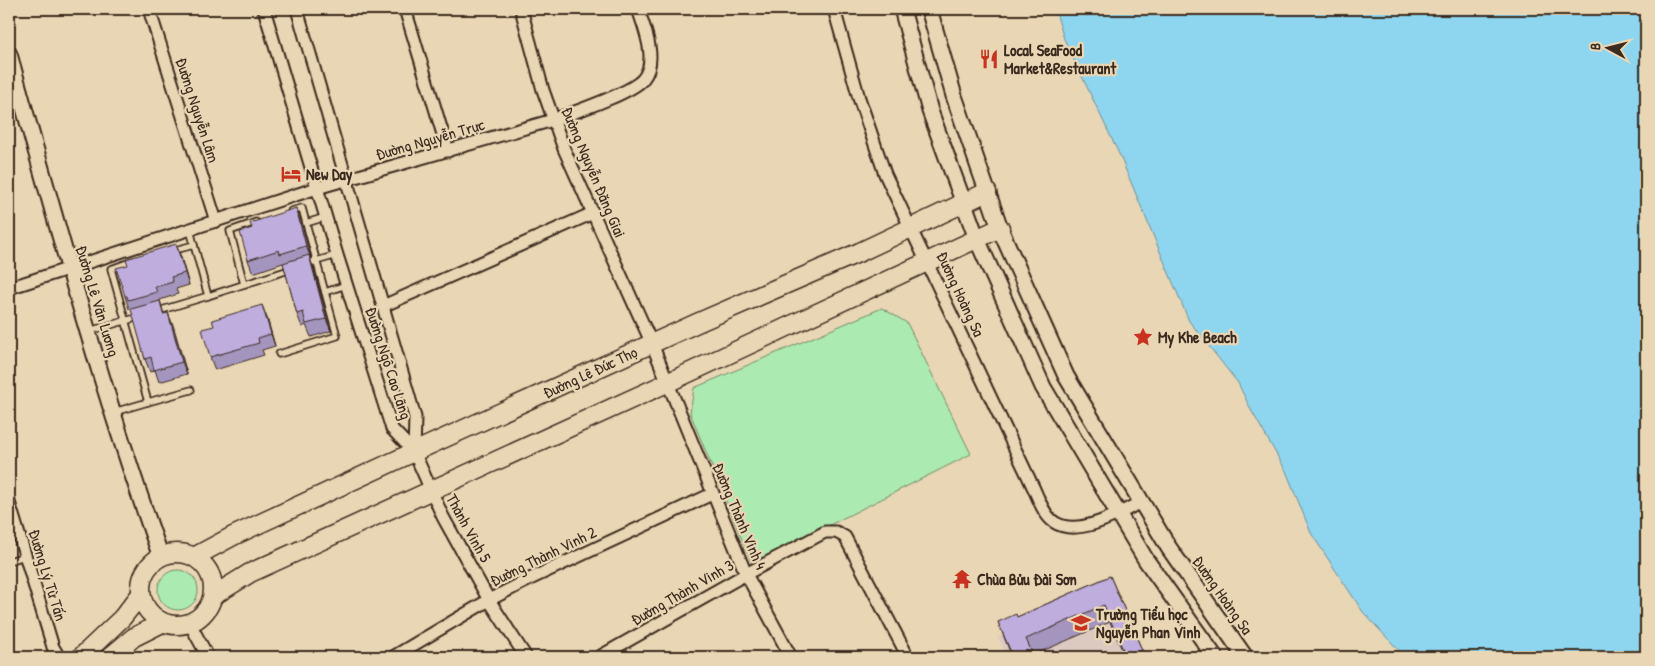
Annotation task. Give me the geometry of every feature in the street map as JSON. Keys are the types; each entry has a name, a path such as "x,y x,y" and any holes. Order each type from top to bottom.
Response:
{"main road":[{"path":"902,9 930,111 976,239 1042,387 1146,560 1215,657"},
{"name":"Đường Hoàng Sa","path":"929,9 954,96 1000,228 1066,376 1169,548 1245,657"},
{"name":"Đường Lê Văn Lương","path":"9,54 69,269 142,503 161,557"},
{"name":"Đường Lê Đức Thọ","path":"194,557 233,536 414,452 987,192"},
{"path":"213,596 250,573 876,287 1000,228"},
{"path":"175,553 185,553 194,557 210,573 214,584 210,605 205,613 190,624 171,626 162,623 152,616 145,606 141,594 141,584 144,575 149,566 161,557 175,553"},
{"path":"81,657 122,618 141,594"},
{"path":"110,657 134,637 162,623"}],"street":[{"name":"Đường Nguyễn Lâm","path":"149,9 216,221"},
{"name":"Đường Ngô Cao Lãng","path":"264,9 346,285 392,429 414,452"},
{"name":"Đường Ngô Cao Lãng","path":"297,9 415,418 414,452"},
{"path":"404,9 448,151"},
{"name":"Đường Nguyễn Đăng Giai","path":"521,9 552,120 668,382"},
{"name":"Đường Nguyễn Trực","path":"9,288 317,188 552,120 583,109 635,86 643,78 648,68 650,56 638,9"},
{"name":"Đường Hoàng Sa","path":"834,9 870,133 885,174 1048,515 1053,521 1070,528 1086,526 1119,514 1141,502"},
{"path":"382,306 593,213"},
{"name":"Đường Thành Vinh 4","path":"668,382 746,574 791,657"},
{"name":"Thành Vinh 5","path":"414,452 430,491 490,600 526,657"},
{"name":"Đường Thành Vinh 2","path":"393,657 490,600 532,578 712,494"},
{"name":"Đường Lý Từ Tấn","path":"9,502 53,647 59,657"},
{"name":"Đường Thành Vinh 3","path":"599,657 620,652 746,574 825,532 836,532 845,537 908,657"},
{"path":"190,624 208,657"}],"lane":[{"path":"278,354 337,336 302,208 285,213"},
{"path":"248,210 251,224"},
{"path":"306,224 326,218"},
{"path":"244,284 230,230 260,221"},
{"path":"190,229 208,296"},
{"path":"168,252 194,245"},
{"path":"307,264 337,255"},
{"path":"143,259 111,269 148,402"},
{"path":"88,331 126,321 298,267"},
{"path":"324,292 346,285"},
{"path":"114,412 191,390"},
{"path":"9,561 25,556"}],"shaded area":[{"name":"Trường Tiểu học Nguyễn Phan Vinh","path":"1116,590 1146,657 1007,657 998,637 1063,609"}],"green space":[{"path":"882,308 907,323 971,454 752,564 690,413 694,388"},
{"path":"174,570 182,570 189,573 195,579 198,590 195,601 189,607 182,610 174,610 167,607 161,601 158,594 158,586 161,579 167,573"}],"water":[{"path":"1055,9 1646,9 1646,657 1405,657 1363,612 1311,533 1286,471 1251,410 1238,383 1189,321 1120,156 1064,39"}],"building":[{"path":"296,208 306,246 280,254 279,250 248,260 240,232 252,228 250,223"},
{"path":"176,244 185,273 171,277 173,282 155,287 157,292 128,300 116,268 128,265 126,259"},
{"path":"309,255 326,319 306,324 303,312 297,314 283,263"},
{"path":"160,301 163,314 168,313 182,362 154,370 151,357 145,359 131,309"},
{"path":"262,305 271,334 258,338 259,343 210,357 202,329 214,326 212,320"},
{"path":"1110,576 1142,650 1126,657 1104,605 1026,639 1034,657 1013,657 998,622 1016,614 1017,617"}],"place":[{"name":"Local SeaFood Market&Restaurant","path":"989,59"},
{"name":"New Day","path":"291,174"},
{"name":"My Khe Beach","path":"1143,337"},
{"name":"Chùa Bửu Đài Sơn","path":"962,579"},
{"name":"Trường Tiểu học Nguyễn Phan Vinh","path":"1081,623"}]}
